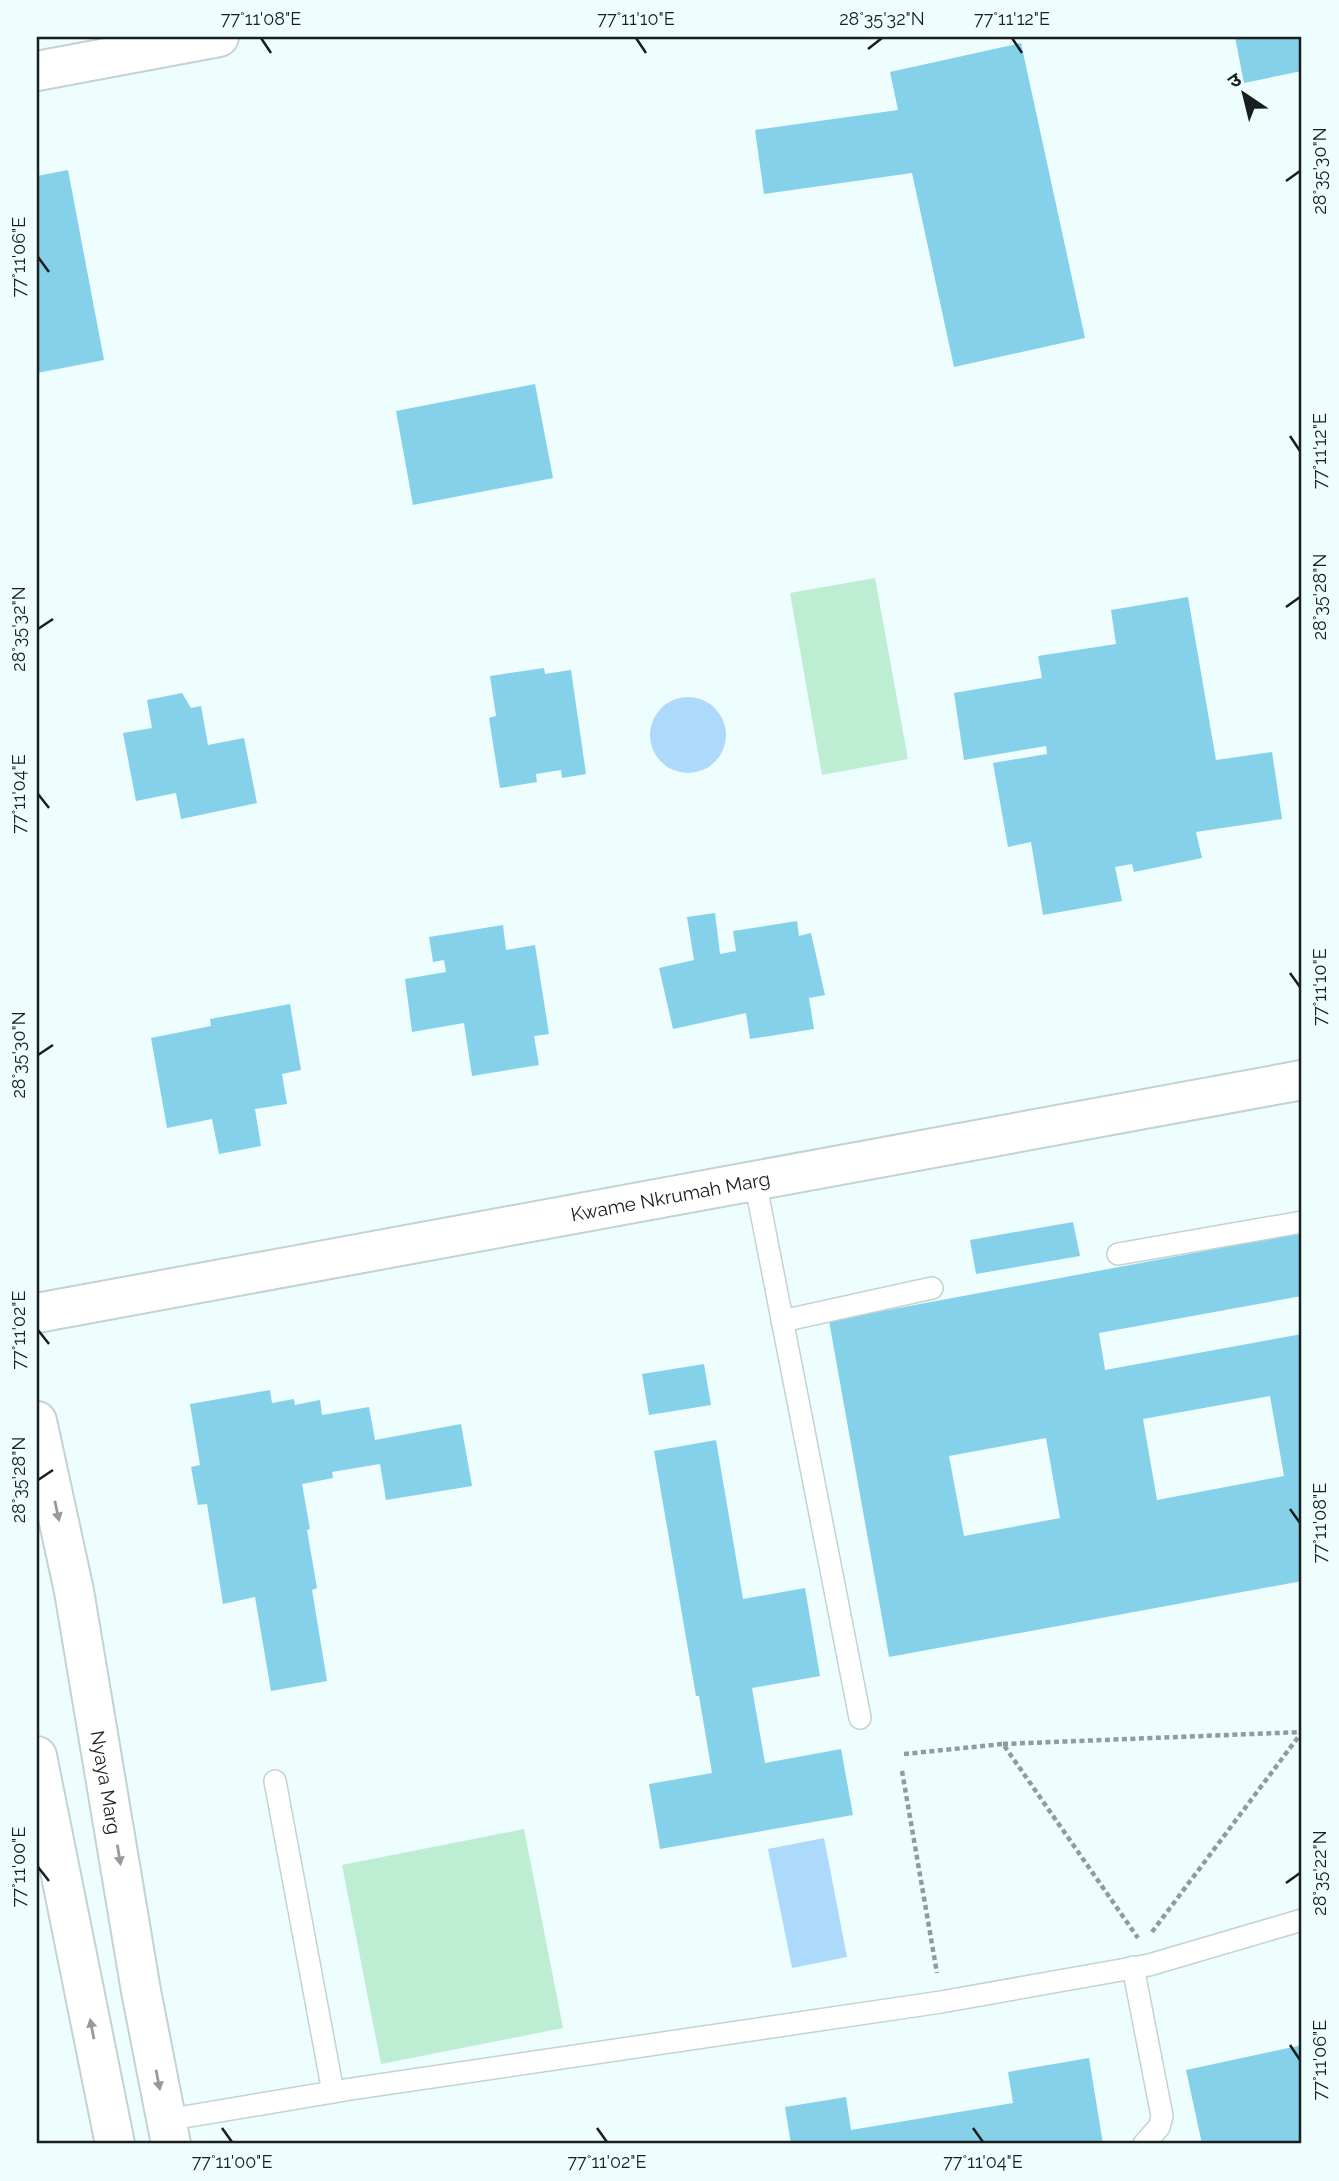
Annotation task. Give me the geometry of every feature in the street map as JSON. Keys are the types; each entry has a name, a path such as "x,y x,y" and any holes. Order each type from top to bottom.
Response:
{"street":[{"path":"37,71 219,37"},
{"name":"Kwame Nkrumah Marg","path":"37,1313 1302,1080"},
{"name":"Nyaya Marg","path":"37,1420 75,1591 141,1992 169,2132"},
{"path":"37,1756 45,1840 115,2144"}],"lane":[{"path":"755,1181 860,1718"},
{"path":"1118,1254 1302,1222"},
{"path":"782,1321 932,1288"},
{"path":"275,1781 333,2092"},
{"path":"169,2132 333,2092 942,2002 1141,1959 1302,1920"},
{"path":"1141,1959 1162,2116 1159,2127 1144,2144"}],"path":[{"path":"904,1754 1003,1744 1302,1732 1141,1959 1003,1744"},
{"path":"902,1770 942,2002"}],"green space":[{"path":"875,578 908,759 822,775 790,593"},
{"path":"524,1829 563,2028 381,2064 342,1865"}],"water":[{"path":"688,697 702,700 715,708 723,721 726,735 723,749 715,762 702,770 688,773 674,770 661,762 653,749 650,735 653,721 661,708 674,700"},
{"path":"824,1838 847,1957 792,1968 768,1849"}],"building":[{"path":"1235,37 1302,37 1302,71 1244,83"},
{"path":"1021,43 1085,338 954,367 912,173 764,194 755,130 898,110 890,72"},
{"path":"68,170 104,360 37,373 37,176"},
{"path":"535,384 553,478 413,505 396,411"},
{"path":"1188,597 1216,760 1272,752 1282,819 1196,832 1202,858 1134,872 1132,864 1115,867 1122,901 1043,915 1031,842 1008,847 993,763 1047,754 1046,746 964,760 954,693 1042,678 1038,656 1116,644 1111,610"},
{"path":"544,668 545,674 571,670 586,774 562,778 561,770 536,774 537,782 500,788 489,718 496,716 490,676"},
{"path":"182,693 191,708 201,706 208,745 244,738 257,803 181,819 176,793 136,801 123,733 152,728 147,700"},
{"path":"715,913 720,954 736,951 733,931 797,921 799,936 811,933 825,995 809,998 814,1029 750,1039 746,1013 673,1029 659,968 694,960 687,917"},
{"path":"503,925 506,950 535,945 549,1034 534,1036 539,1065 472,1076 464,1023 412,1032 405,979 446,972 444,960 433,962 429,937"},
{"path":"290,1004 301,1070 282,1074 287,1104 255,1109 261,1146 219,1154 212,1119 167,1128 151,1038 211,1026 210,1019"},
{"path":"1073,1222 1080,1256 976,1274 970,1240"},
{"path":"1302,1233 1302,1296 1099,1333 1105,1370 1302,1334 1302,1581 889,1657 829,1321","holes":["1270,1396 1284,1476 1157,1500 1143,1419","1046,1438 1060,1518 964,1536 949,1456"]},
{"path":"704,1364 711,1405 649,1415 642,1374"},
{"path":"270,1390 272,1403 294,1399 295,1405 320,1400 322,1415 369,1407 375,1440 461,1424 472,1486 386,1500 380,1464 332,1472 333,1478 302,1484 317,1588 312,1590 327,1681 271,1691 255,1597 223,1604 207,1504 198,1505 191,1467 200,1465 190,1404"},
{"path":"716,1440 743,1599 805,1588 820,1676 752,1688 765,1763 841,1749 853,1815 660,1849 649,1784 712,1773 654,1451"},
{"path":"1302,2045 1302,2144 1202,2144 1186,2070"},
{"path":"1089,2058 1103,2144 791,2144 785,2107 846,2097 851,2130 1013,2103 1008,2072"}]}
